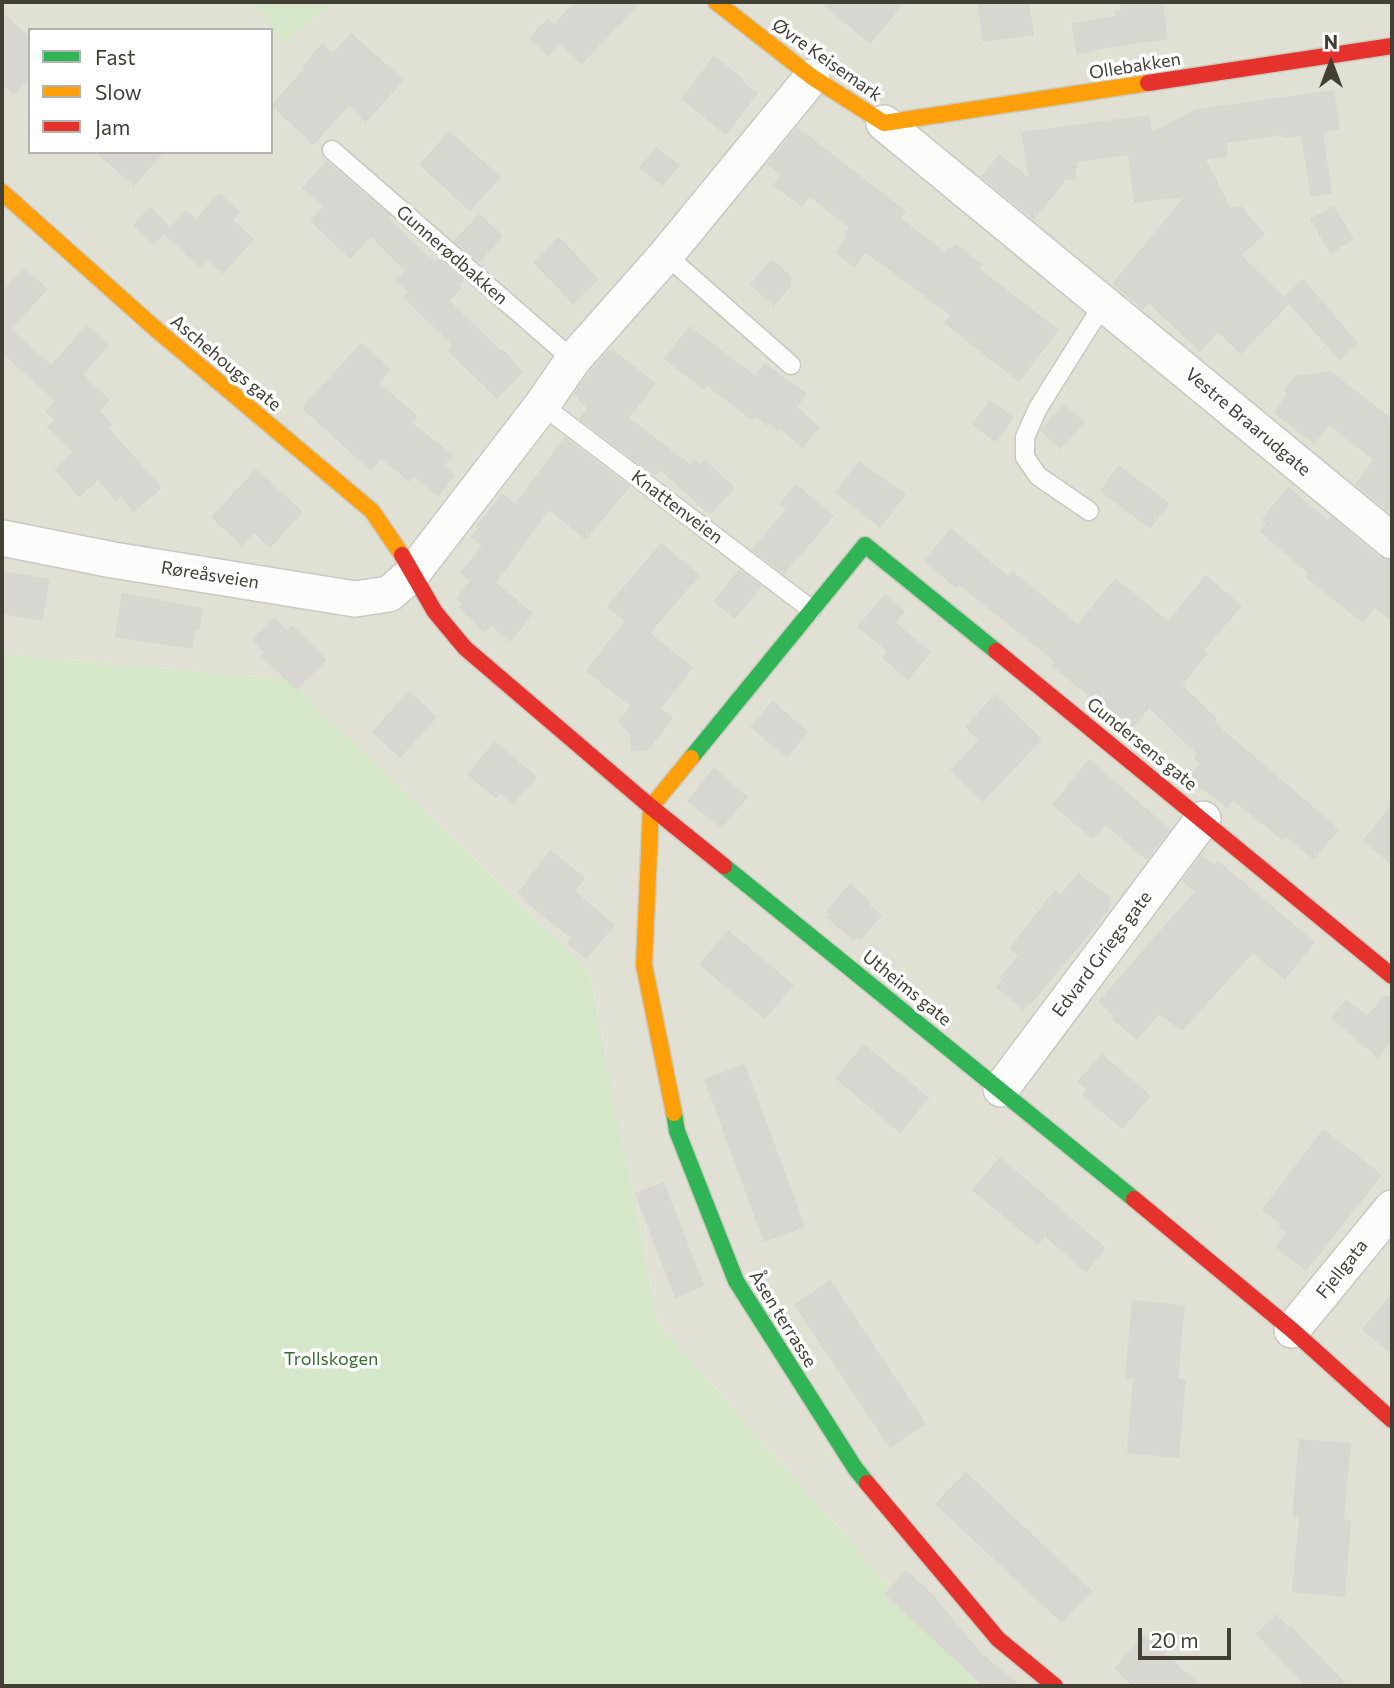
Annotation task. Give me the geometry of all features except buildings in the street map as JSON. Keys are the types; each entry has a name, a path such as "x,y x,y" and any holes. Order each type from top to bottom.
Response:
{"street":[{"name":"Øvre Keisemark","path":"716,2 812,77 884,123"},
{"name":"Ollebakken","path":"884,123 1392,46"},
{"path":"412,574 573,360 666,255 812,77"},
{"name":"Vestre Braarudgate","path":"884,123 1392,541"},
{"name":"Aschehougs gate","path":"2,192 158,331 372,511 394,541 412,574"},
{"name":"Røreåsveien","path":"2,537 113,559 355,599 389,594 412,574"},
{"name":"Gundersens gate","path":"812,610 865,545 1392,975"},
{"name":"Utheims gate","path":"412,574 435,612 466,648 651,807 1001,1089 1292,1330 1392,1420"},
{"path":"651,807 812,610"},
{"name":"Åsen terrasse","path":"651,807 644,965 677,1132 736,1281 855,1468 998,1639 1055,1686"},
{"name":"Edvard Griegs gate","path":"1001,1089 1203,819"},
{"name":"Fjellgata","path":"1292,1330 1392,1208"}],"lane":[{"name":"Gunnerødbakken","path":"332,150 573,360"},
{"path":"666,255 791,365"},
{"path":"1089,511 1038,476 1025,457 1025,437 1038,408 1104,303"},
{"name":"Knattenveien","path":"541,405 812,610"}],"shaded area":[{"path":"2,2 1392,2 1392,1686 981,1686 974,1681 658,1323 589,971 290,680 2,654"}],"green space":[{"path":"241,2 333,2 283,44 257,7"},
{"name":"Trollskogen","path":"2,654 290,680 589,971 658,1323 981,1686 2,1686"}],"traffic: fast":[{"path":"691,758 865,545 996,651"},
{"path":"724,866 1134,1199"},
{"path":"674,1113 677,1131 736,1281 867,1483"}],"traffic: slow":[{"path":"716,2 812,77 884,123 1148,83"},
{"path":"2,192 158,331 372,511 402,555"},
{"path":"674,1113 644,965 651,807 691,758"}],"traffic: jam":[{"path":"1148,83 1392,46"},
{"path":"402,555 435,612 465,648 724,866"},
{"path":"996,651 1392,976"},
{"path":"1134,1199 1292,1330 1392,1420"},
{"path":"867,1483 998,1639 1055,1686"}]}
